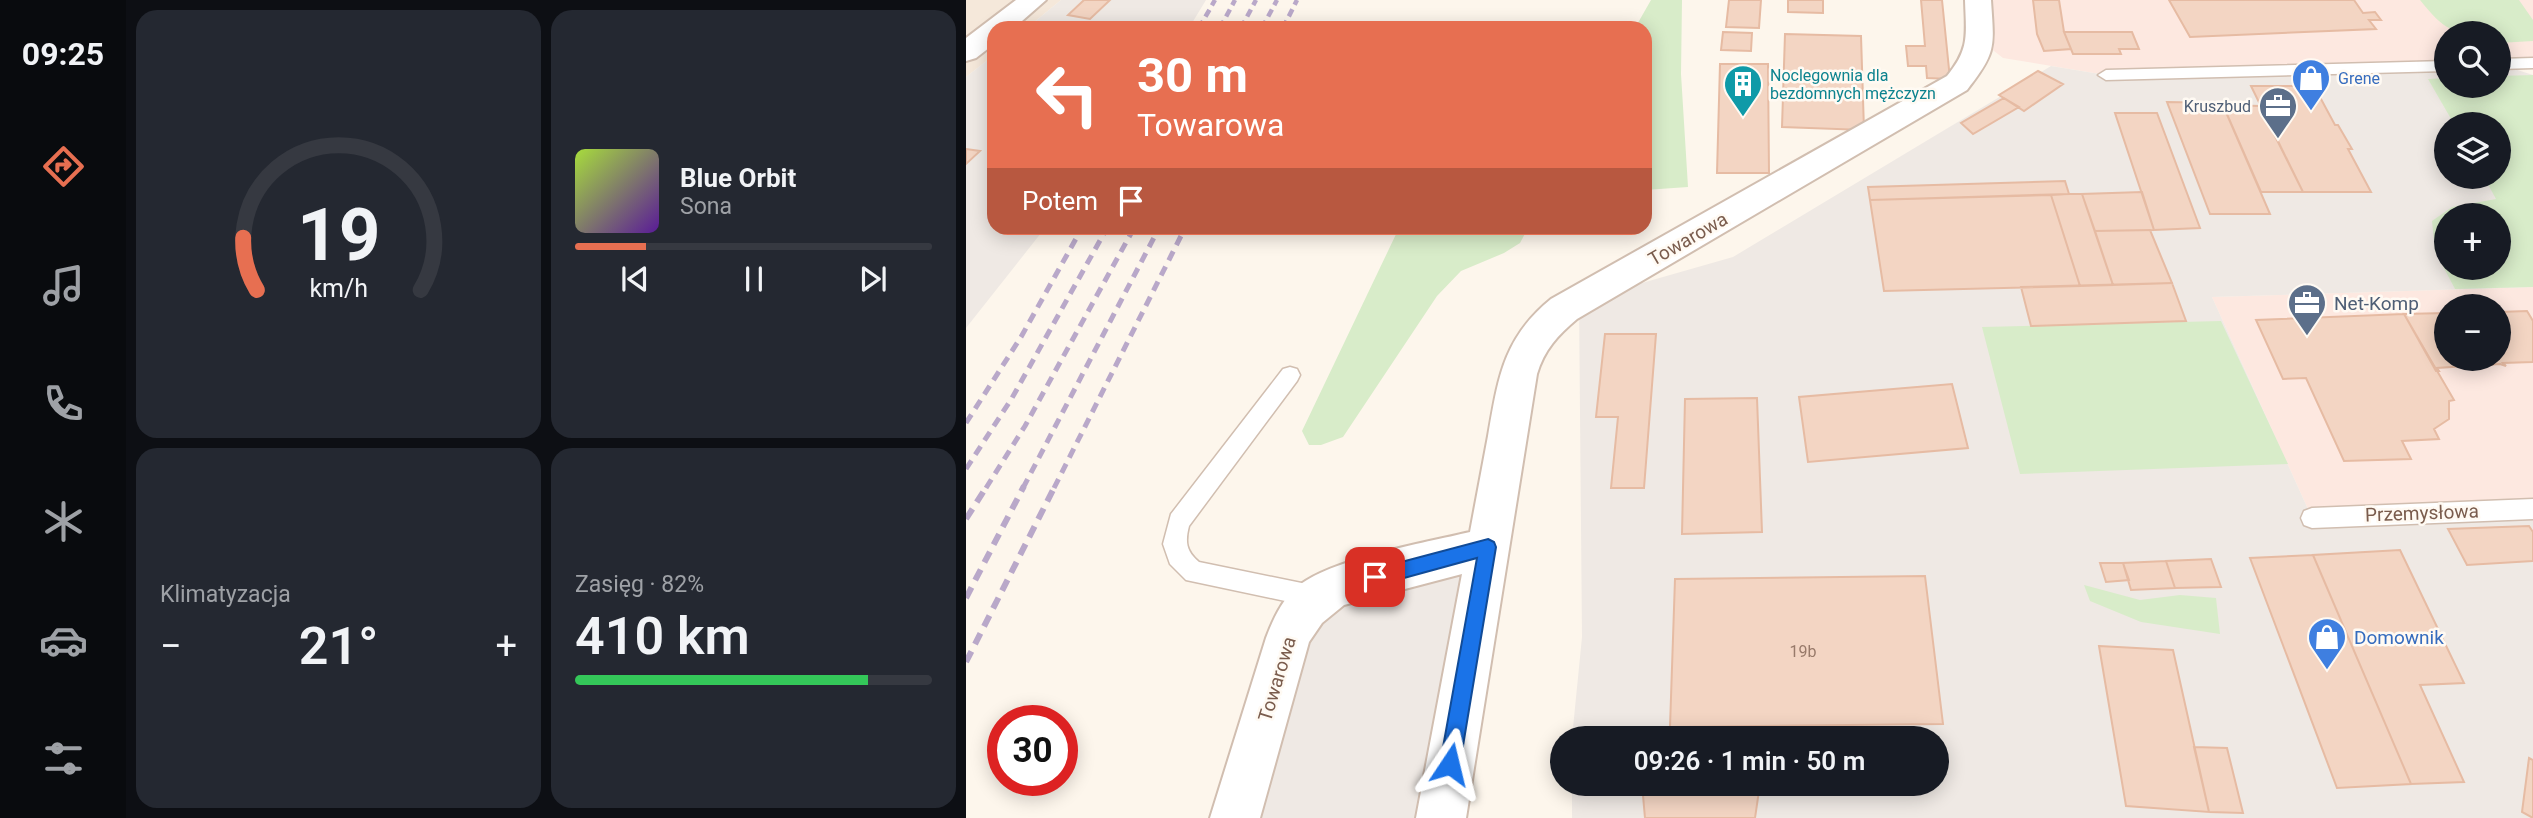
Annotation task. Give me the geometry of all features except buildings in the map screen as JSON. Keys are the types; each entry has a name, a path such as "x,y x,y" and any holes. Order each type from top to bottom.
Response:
{"street":[{"path":"1005,21 1033,0"},
{"name":"Towarowa","path":"1441,818 1518,374 1526,349 1542,327 1564,309 1957,83 1975,61 1979,40 1978,0"},
{"path":"966,52 987,35"},
{"name":"Towarowa","path":"1235,818 1288,638 1294,622 1318,596 1335,587 1488,547"}],"lane":[{"path":"2511,64 2533,63"},
{"path":"2106,75 2434,66"},
{"path":"1290,375 1179,521 1174,537 1175,552 1182,564 1194,572 1318,596"},
{"name":"Przemysłowa","path":"2312,518 2533,509"}],"shaded area":[{"path":"966,0 1061,0 1036,21 987,21 987,60 966,77"},
{"path":"1061,0 1206,0 1193,21 1036,21"},
{"path":"1978,0 2533,0 2533,63 2511,64 2511,21 2434,21 2434,66 2106,75 2003,58 1980,40"},
{"path":"987,60 987,235 1039,235 966,328 966,77"},
{"path":"2051,66 2106,75 2434,66 2434,98 2511,98 2511,68 2533,75 2533,287 2212,297 2312,518 2533,509 2533,818 1572,818 1572,796 1949,796 1949,726 1573,726 1582,637 1579,301 1733,257"},
{"path":"2533,287 2533,509 2312,518 2212,297"},
{"path":"1488,547 1441,818 1235,818 1295,622"}],"green space":[{"path":"1651,0 1682,0 1681,74 1688,187 1652,190 1652,21 1639,21"},
{"path":"2420,0 2519,0 2533,20 2533,41 2511,42 2511,21 2438,20"},
{"path":"2533,75 2533,287 2455,289 2450,280 2511,280 2511,203 2474,203 2496,199 2491,189 2511,189 2511,112 2447,112 2439,98 2511,98 2511,76"},
{"path":"2428,79 2434,79 2434,89"},
{"path":"1396,235 1524,235 1520,243 1504,253 1461,271 1437,296 1343,437 1321,445 1309,445 1302,431"},
{"path":"2221,321 2288,464 2020,474 1982,327"},
{"path":"2084,585 2140,600 2180,595 2216,598 2220,634 2141,622 2090,601"}],"railway":[{"path":"1203,21 1215,0"},
{"path":"1224,21 1235,0"},
{"path":"1245,21 1256,0"},
{"path":"1266,21 1277,0"},
{"path":"1286,21 1297,0"},
{"path":"966,423 1021,337 1078,235"},
{"path":"966,469 1012,398 1103,235"},
{"path":"986,488 1025,426 1130,235"},
{"path":"1023,488 1155,235"},
{"path":"1054,488 1181,235"},
{"path":"966,519 987,486"},
{"path":"966,598 1024,486"},
{"path":"966,662 1055,486"}],"place":[{"name":"Grene","path":"2311,112"},
{"name":"Noclegownia dla bezdomnych mężczyzn","path":"1743,118"},
{"name":"Kruszbud","path":"2278,140"},
{"name":"Net-Komp","path":"2307,337"},
{"name":"Domownik","path":"2327,671"}],"route":[{"path":"1375,577 1488,547 1450,764"}]}
